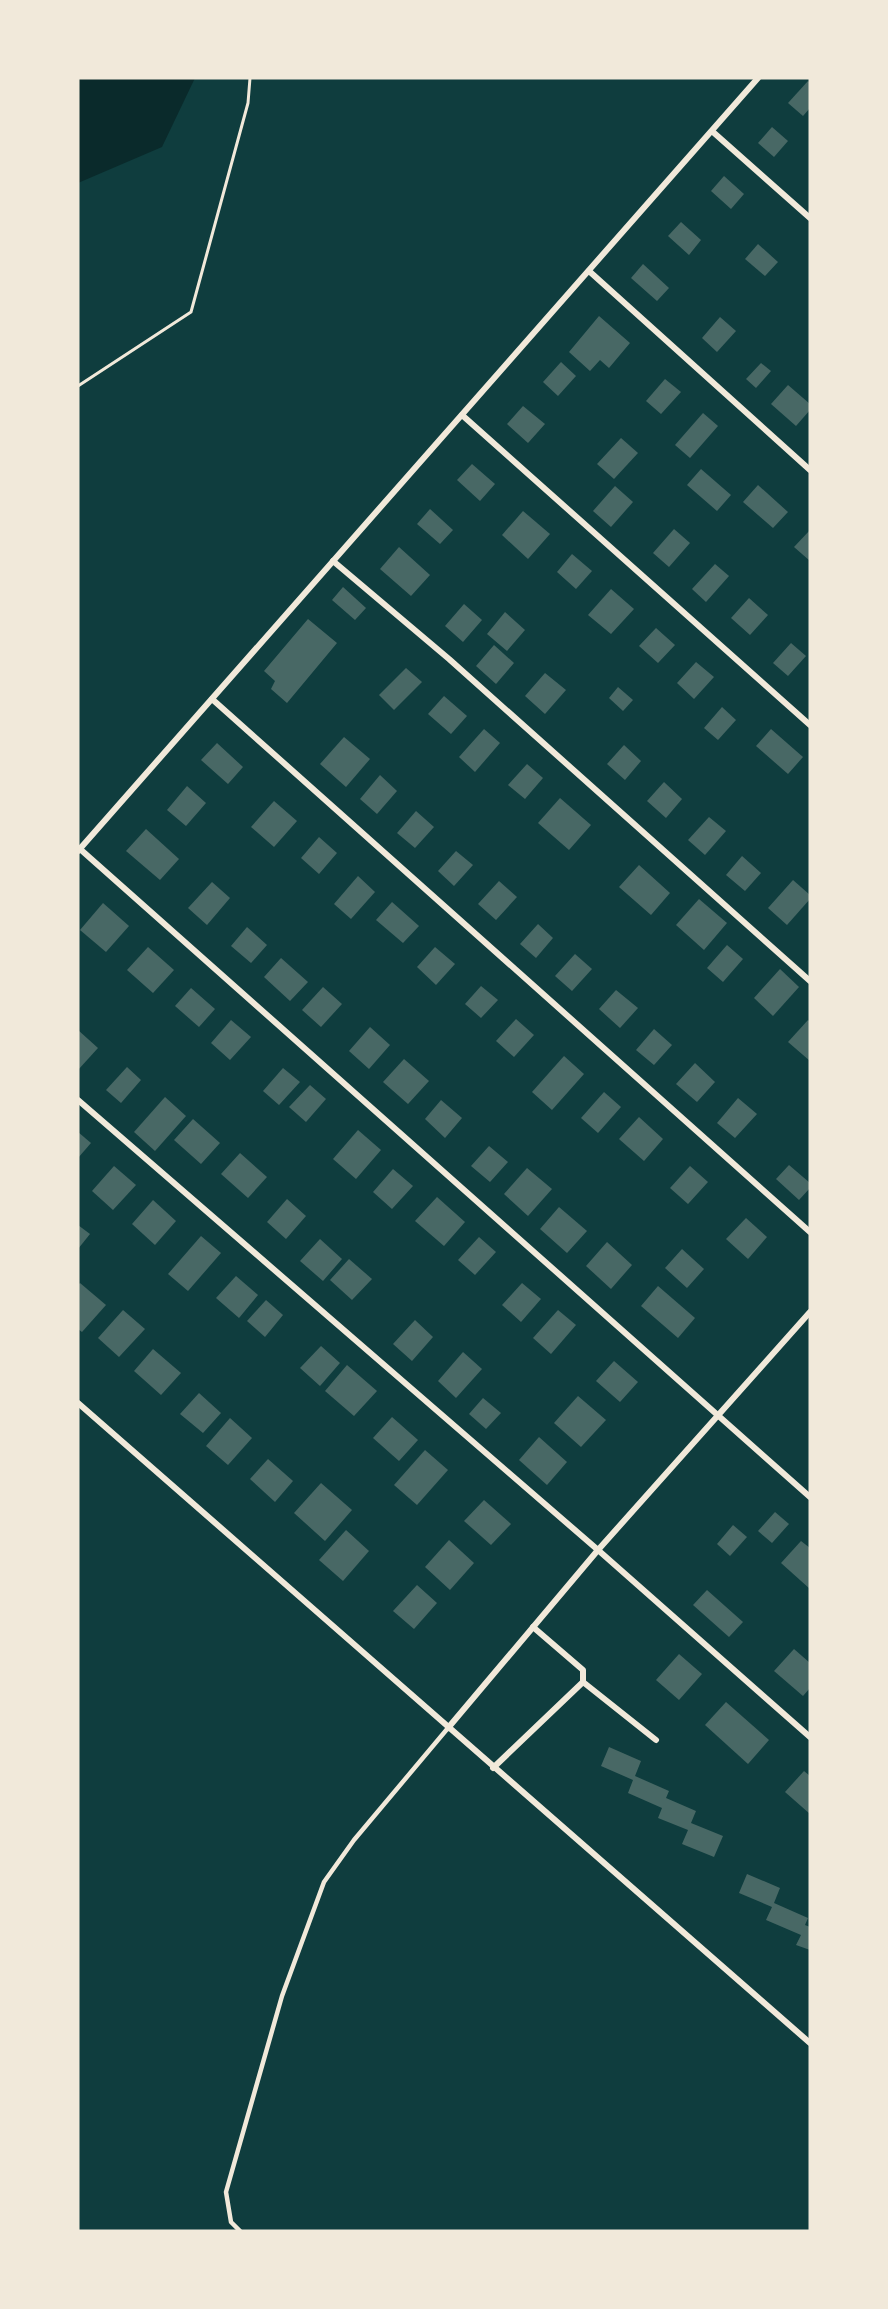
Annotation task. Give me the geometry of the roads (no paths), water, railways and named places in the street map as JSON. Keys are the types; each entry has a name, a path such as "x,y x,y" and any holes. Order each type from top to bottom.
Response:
{"street":[{"path":"758,78 713,132 79,850 810,1497"},
{"path":"713,132 810,218"},
{"path":"589,271 810,470"},
{"path":"462,415 810,725"},
{"path":"333,561 449,659 810,981"},
{"path":"212,699 810,1232"},
{"path":"78,1101 598,1550 810,1737"},
{"path":"448,1728 598,1550 810,1312"},
{"path":"78,1404 810,2043"},
{"path":"533,1627 582,1671 583,1682 656,1740"},
{"path":"493,1768 583,1682"}],"lane":[{"path":"240,2231 231,2222 226,2192 282,1996 324,1882 354,1840 448,1728"}],"water":[{"path":"78,78 195,78 162,147 78,183"}]}
